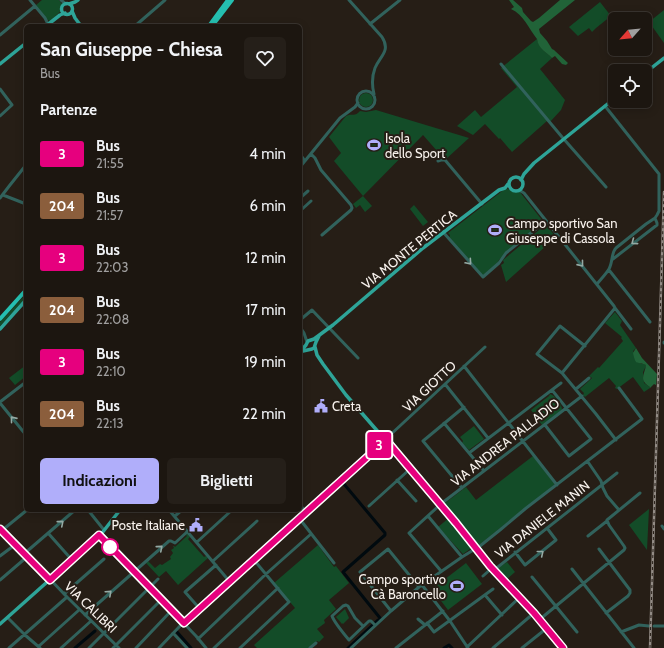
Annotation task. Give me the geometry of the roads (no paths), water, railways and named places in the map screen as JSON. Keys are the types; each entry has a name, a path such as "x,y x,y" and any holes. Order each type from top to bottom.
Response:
{"highway":[{"path":"210,24 228,0"},
{"path":"214,24 232,0"},
{"path":"0,315 24,290"},
{"path":"0,319 24,290"}],"main road":[{"path":"48,24 66,8 77,1"},
{"path":"72,10 77,1"},
{"path":"66,8 71,5 75,18"},
{"path":"66,8 72,10"},
{"path":"66,8 80,24"},
{"path":"0,64 24,45"},
{"path":"652,67 663,58"},
{"path":"520,179 534,163 608,104"},
{"path":"512,178 520,179 522,183 520,189 514,191 509,186 509,181 512,178"},
{"name":"VIA MONTE PERTICA","path":"302,350 309,341 329,328 443,232 509,186"},
{"path":"0,329 24,302"},
{"name":"VIA MONTE PERTICA","path":"315,345 320,335"},
{"path":"317,355 315,345 309,341 307,348 317,355 343,390 441,504 493,569 547,628 561,647"},
{"path":"302,351 313,349 315,345"},
{"path":"0,624 99,535 118,512"}],"street":[{"path":"30,0 45,18 47,24"},
{"path":"62,0 66,8"},
{"path":"137,24 165,0"},
{"path":"349,0 382,36 386,45 384,53 374,71 374,105 368,109 362,107 358,103"},
{"path":"370,24 400,0"},
{"path":"0,35 35,6"},
{"path":"501,64 606,187"},
{"path":"352,110 358,103 357,100 359,95 363,91 367,91 373,84"},
{"path":"0,89 12,105 0,116"},
{"path":"367,91 374,94"},
{"path":"597,284 609,270 613,259 613,252 616,248 655,218 659,211 659,174 605,106"},
{"path":"302,165 340,118 356,108 362,107"},
{"path":"311,154 315,158 321,170 352,208 322,235"},
{"path":"302,157 305,161"},
{"path":"438,162 444,160 482,204"},
{"path":"24,168 1,197 24,203"},
{"path":"520,189 597,284 631,329"},
{"path":"302,196 308,191"},
{"path":"302,209 311,201"},
{"path":"613,259 656,225 655,218"},
{"path":"443,232 483,278 499,263 506,253 546,221"},
{"path":"609,270 650,322"},
{"path":"562,373 615,308"},
{"path":"302,318 312,310 358,358"},
{"path":"585,346 560,326 537,354 562,373 616,440"},
{"path":"302,330 309,341"},
{"name":"VIA GIOTTO","path":"160,648 173,633 386,440 485,347"},
{"path":"464,366 557,485"},
{"path":"576,389 589,378"},
{"path":"469,452 561,383"},
{"path":"24,384 0,402 24,432"},
{"path":"445,384 488,438"},
{"path":"352,648 374,624 421,586 500,530 642,419 619,388"},
{"path":"545,425 569,456 591,439 552,390"},
{"name":"VIA ANDREA PALLADIO","path":"441,571 409,533 441,504 582,396"},
{"path":"462,488 423,441 464,407"},
{"path":"444,423 484,471"},
{"path":"588,462 601,481 608,496 619,510"},
{"path":"369,506 410,469"},
{"name":"VIA DANIELE MANIN","path":"483,576 617,473"},
{"path":"397,480 416,502"},
{"path":"588,536 640,493"},
{"path":"302,507 306,512"},
{"path":"1,530 24,512"},
{"path":"25,553 73,512"},
{"path":"90,512 104,530"},
{"path":"171,512 230,582"},
{"path":"175,516 180,512"},
{"path":"197,542 230,512"},
{"path":"428,516 462,557"},
{"path":"299,518 334,563"},
{"path":"200,609 185,592 257,521"},
{"path":"539,620 625,548 607,521"},
{"path":"515,552 525,565 556,540 546,528"},
{"name":"VIA CALIBRI","path":"1,530 116,647"},
{"path":"84,615 169,541 171,540 174,543 176,542 188,531"},
{"path":"48,533 72,560"},
{"path":"198,638 311,534"},
{"path":"99,535 184,623 206,648"},
{"path":"0,556 16,544"},
{"path":"390,611 360,572 388,549 443,611 468,648 519,598"},
{"path":"599,549 630,590 628,596 606,613"},
{"path":"0,580 28,556"},
{"path":"10,648 104,559"},
{"path":"240,648 289,602 254,560"},
{"path":"572,569 634,648"},
{"path":"532,577 577,632"},
{"path":"89,648 158,579"},
{"path":"214,648 278,588"},
{"path":"418,618 434,632 493,589"},
{"path":"485,595 502,615"},
{"path":"116,647 161,600"},
{"path":"363,626 346,605 332,616 341,631 350,640 369,621 374,624"},
{"path":"8,618 39,647 80,610"},
{"path":"136,648 171,611"},
{"path":"396,648 443,611"},
{"path":"493,648 534,613"},
{"path":"61,648 91,621"},
{"path":"621,632 639,625 648,626"},
{"path":"654,626 664,626"},
{"path":"522,648 547,628"},
{"path":"625,637 629,629"},
{"path":"173,633 187,648"},
{"path":"310,648 316,643"}],"waterway":[{"path":"380,618 343,572 385,535 385,533 344,484 344,482 383,447"},
{"path":"348,648 378,620"},
{"path":"75,648 95,631"},
{"path":"177,632 191,648"},
{"path":"444,648 449,645 452,648"}],"railway":[{"path":"650,648 664,192"}],"place":[{"name":"Isola dello Sport","path":"374,145"},
{"name":"Campo sportivo San Giuseppe di Cassola","path":"495,230"},
{"name":"Creta","path":"321,406"},
{"name":"Poste Italiane","path":"196,525"},
{"name":"Campo sportivo Cà Baroncello","path":"457,586"}]}
